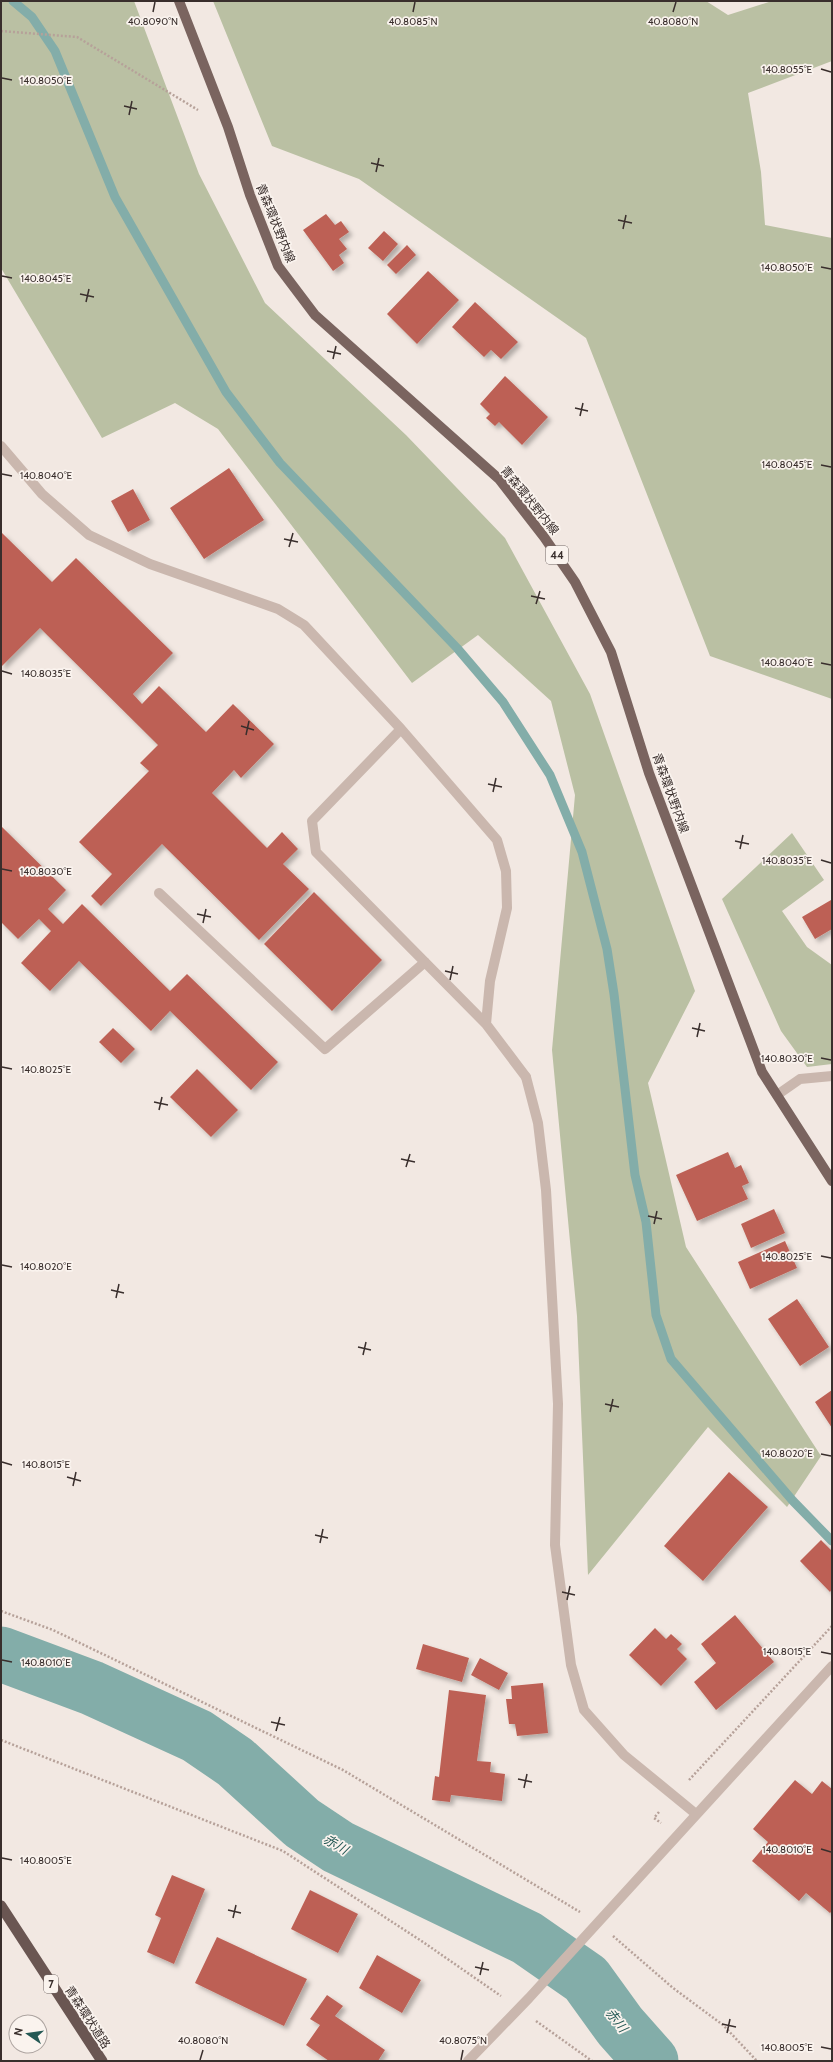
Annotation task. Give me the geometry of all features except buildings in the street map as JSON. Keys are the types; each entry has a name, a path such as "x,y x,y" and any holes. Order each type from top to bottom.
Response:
{"highway":[{"name":"青森環状道路","path":"1,1906 102,2061"}],"main road":[{"name":"青森環状野内線","path":"179,1 228,127 250,195 278,266 315,315 499,479 544,537 575,582 611,652 649,773 762,1072 832,1180"}],"street":[{"path":"1,446 42,494 88,536 150,564 278,609 304,625 400,728 497,840 506,871 507,908 490,981 486,1024"},
{"path":"400,728 312,821 316,852 486,1024 526,1077 538,1123 546,1190 558,1404 555,1545 571,1665 584,1710 624,1755 696,1814"},
{"path":"159,893 325,1048 425,962"},
{"path":"777,1095 800,1079 832,1076"},
{"path":"468,2061 529,1998 596,1922 832,1666"}],"path":[{"path":"1,31 77,37 228,127"},
{"path":"1,1611 53,1630 343,1770 596,1922 673,1988 723,2026 757,2061"},
{"path":"1,1740 283,1851 423,1942 592,2061"}],"green space":[{"path":"1,1 134,1 199,174 265,303 406,435 505,538 590,694 695,991 648,1083 686,1247 821,1456 787,1507 708,1427 588,1575 577,1316 552,1050 575,795 551,701 478,635 412,683 218,429 175,403 102,438 1,268"},
{"path":"213,1 706,1 728,15 772,1 832,1 832,61 748,93 761,172 765,225 832,238 832,699 710,656 586,338 359,179 272,146"},
{"path":"792,833 824,880 782,911 807,947 832,965 832,1064 807,1067 781,1031 722,899"}],"water":[{"path":"1,1642 38,1657 28,1679 1,1675"}],"waterway":[{"path":"13,1 32,17 55,51 115,197 226,392 280,463 457,648 503,702 550,775 582,852 607,949 614,994 635,1175 646,1222 656,1315 671,1359 793,1501 832,1541"},
{"name":"赤川","path":"1,1654 92,1688 197,1736 235,1762 302,1823 338,1847 527,1938 586,1979 620,2026 651,2061"}]}
